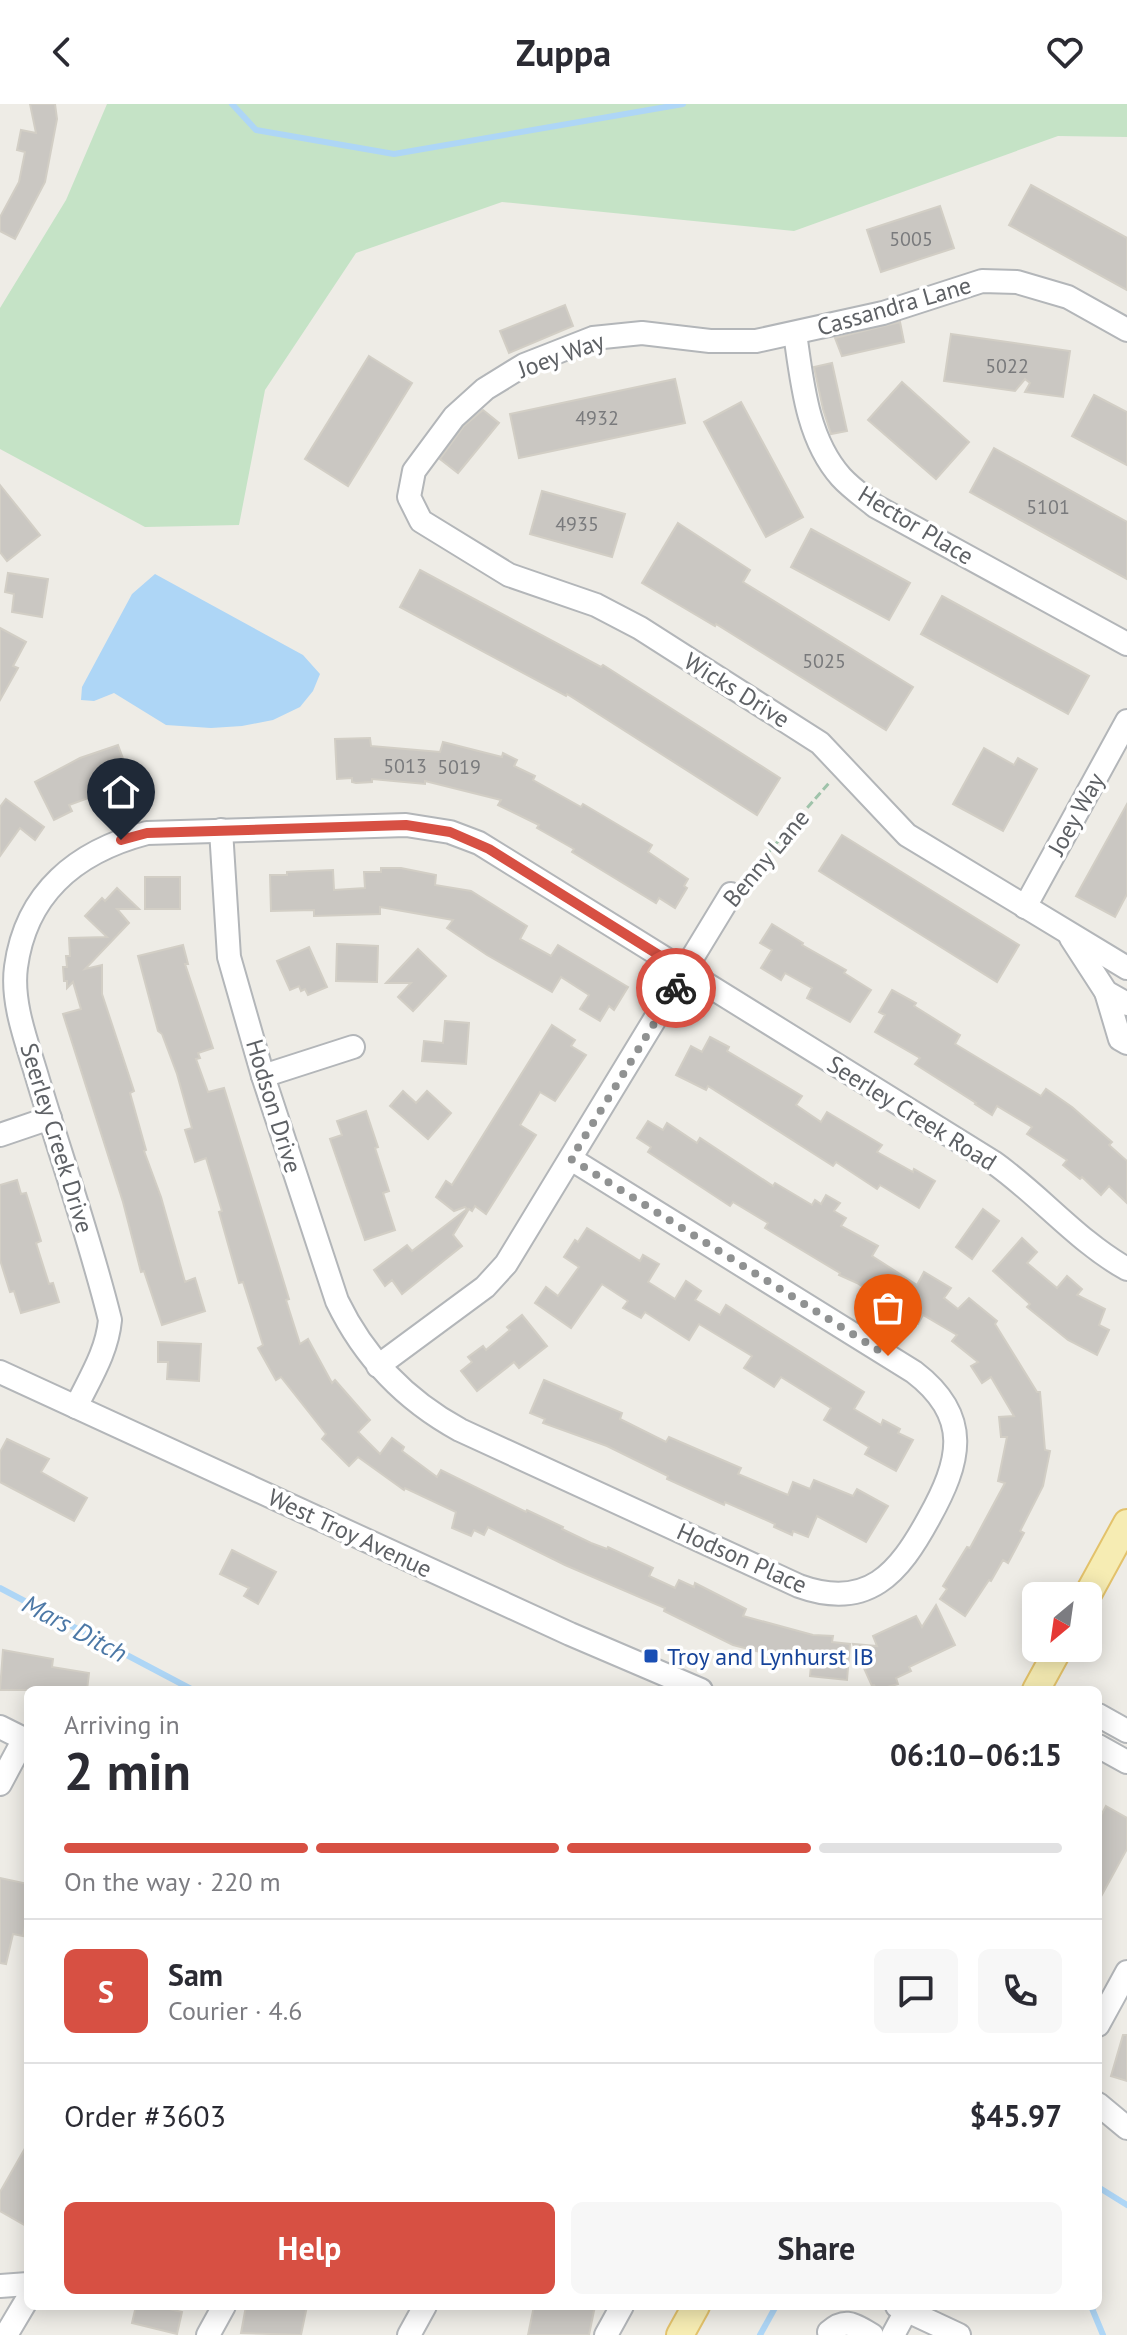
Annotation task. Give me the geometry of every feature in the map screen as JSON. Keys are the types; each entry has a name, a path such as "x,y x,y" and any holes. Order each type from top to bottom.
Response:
{"main road":[{"path":"1095,1582 1127,1523"},
{"path":"1044,1686 1054,1662"},
{"path":"680,2335 694,2310"}],"street":[{"name":"Cassandra Lane","path":"795,333 883,313 982,281 1017,282 1068,297 1127,330"},
{"name":"Joey Way","path":"414,471 454,417 485,389 524,365 593,338 642,333 710,341 756,341 795,333"},
{"name":"Hector Place","path":"795,333 803,395 816,435 840,476 875,506 1127,644"},
{"name":"Wicks Drive","path":"414,471 409,497 421,521 509,575 596,605 640,628 820,743 907,835 1127,968"},
{"name":"Joey Way","path":"1025,907 1127,721"},
{"name":"Seerley Creek Drive","path":"76,1407 101,1357 110,1320 24,1030 16,987 16,968 23,939 39,903 79,860 121,840 147,833 406,825 450,832 489,849 686,972"},
{"name":"Hodson Drive","path":"221,830 227,948 263,1076 337,1301 353,1332 378,1366"},
{"name":"Benny Lane","path":"378,1366 492,1280 509,1259 731,894"},
{"name":"Wicks Drive","path":"1068,934 1106,992 1127,1004"},
{"name":"Seerley Creek Road","path":"686,972 993,1162 1024,1184 1100,1252 1127,1269"},
{"path":"1106,992 1120,1039 1127,1043"},
{"path":"263,1076 353,1047"},
{"path":"0,1135 50,1118"},
{"name":"Hodson Place","path":"378,1366 415,1402 460,1430 799,1586 821,1592 847,1593 879,1583 900,1565 912,1549 953,1471 955,1434 948,1410 939,1395 914,1372 571,1159"},
{"name":"West Troy Avenue","path":"0,1372 686,1686"},
{"path":"1102,1717 1127,1731"},
{"path":"0,1727 24,1739"},
{"path":"0,1784 24,1743"},
{"path":"1102,1748 1127,1762"},
{"path":"1102,2018 1127,1972"},
{"path":"1102,2107 1127,2128"},
{"path":"0,2286 24,2284"},
{"path":"6,2335 21,2305"},
{"path":"208,2335 222,2310"},
{"path":"409,2335 423,2310"},
{"path":"606,2335 620,2310"},
{"path":"893,2335 901,2310"},
{"path":"903,2310 959,2335"},
{"path":"829,2332 839,2324 852,2324 872,2335"}],"path":[{"name":"Benny Lane","path":"731,894 843,767"}],"green space":[{"path":"107,104 1127,104 1127,137 1058,136 794,231 502,202 356,253 265,390 239,525 145,527 0,449 0,308 66,200"}],"water":[{"path":"155,574 303,655 320,674 313,691 300,707 273,720 211,728 166,725 114,693 94,701 81,700 82,687 132,594"}],"building":[{"path":"30,104 55,104 57,119 45,182 15,239 0,231 0,217 19,182 25,152 17,150 21,130 36,133"},
{"path":"1031,185 1127,238 1127,290 1009,225"},
{"path":"940,206 954,248 881,272 867,230"},
{"path":"565,305 573,326 509,353 500,331"},
{"path":"900,322 904,342 842,356 835,338"},
{"path":"951,334 1070,351 1063,397 1025,392 1030,383 1025,379 1015,391 944,381"},
{"path":"369,356 412,383 348,486 305,459"},
{"path":"832,363 847,431 831,434 814,367"},
{"path":"675,379 685,423 519,458 510,414"},
{"path":"902,382 969,442 936,479 868,420"},
{"path":"1094,395 1127,412 1127,465 1072,436"},
{"path":"741,402 803,517 766,537 704,422"},
{"path":"483,410 499,423 458,473 440,459 464,426"},
{"path":"994,448 1127,522 1127,579 970,492"},
{"path":"0,485 40,535 7,561 0,552"},
{"path":"542,491 625,514 612,557 530,534"},
{"path":"678,523 750,570 743,582 913,687 886,730 716,624 642,583"},
{"path":"811,529 910,583 889,620 791,567"},
{"path":"420,570 601,667 603,665 780,778 757,815 567,694 400,607"},
{"path":"8,573 48,579 42,617 12,612 14,594 5,592"},
{"path":"942,596 1089,676 1068,714 921,634"},
{"path":"0,628 26,642 13,666 18,668 0,700"},
{"path":"370,738 371,746 440,752 443,742 502,757 503,753 517,760 514,766 535,776 533,780 581,807 583,804 652,845 648,852 688,879 684,886 687,888 675,908 659,898 656,903 572,852 574,849 537,828 539,825 498,805 501,800 425,781 425,784 372,779 372,782 356,783 352,782 352,778 337,779 335,739"},
{"path":"118,745 135,791 113,798 110,790 69,805 72,811 54,820 35,782 80,758"},
{"path":"984,748 1014,765 1018,758 1037,769 1003,831 953,804"},
{"path":"6,799 44,827 35,840 20,828 0,856 0,807"},
{"path":"1127,804 1127,894 1115,917 1076,896"},
{"path":"842,835 1019,945 997,982 819,871"},
{"path":"381,868 401,868 436,875 435,885 471,891 527,926 520,939 551,956 558,945 628,987 614,1010 609,1006 600,1021 580,1009 589,995 561,977 552,992 447,928 453,920 380,907 380,914 314,916 314,910 271,911 270,875 333,870 334,890 365,888 364,872 381,872"},
{"path":"145,877 180,877 180,909 145,909"},
{"path":"117,888 139,909 117,909 129,923 85,969 102,965 102,994 134,1091 130,1093 144,1151 161,1197 185,1282 195,1278 205,1311 162,1325 144,1271 141,1272 123,1202 63,1014 81,1009 73,982 67,988 67,981 64,981 63,967 67,967 66,956 70,956 69,938 107,937 85,916"},
{"path":"772,924 846,970 844,973 871,990 850,1022 807,998 812,988 785,973 781,980 761,968 772,950 760,943"},
{"path":"337,944 378,946 377,982 336,981"},
{"path":"183,945 188,964 185,964 213,1048 198,1053 200,1058 196,1059 208,1092 224,1088 300,1344 308,1339 332,1383 335,1380 370,1420 358,1432 380,1454 392,1438 404,1447 402,1451 437,1477 441,1470 591,1543 608,1547 653,1568 649,1576 675,1588 679,1580 694,1587 695,1583 746,1609 743,1616 813,1635 833,1636 832,1642 850,1644 847,1680 810,1676 811,1665 733,1645 664,1611 665,1608 565,1565 488,1527 484,1535 474,1530 471,1536 452,1528 456,1512 404,1490 358,1457 349,1466 322,1439 326,1434 281,1377 276,1380 258,1348 263,1345 243,1282 239,1283 206,1158 195,1162 185,1130 192,1128 177,1074 162,1034 158,1031 138,956"},
{"path":"309,947 327,987 308,995 299,986 290,990 277,961"},
{"path":"418,949 446,976 413,1011 398,997 411,983 386,983"},
{"path":"892,990 916,1003 914,1006 960,1035 955,1044 1041,1096 1046,1089 1112,1142 1109,1145 1127,1161 1127,1203 1109,1186 1101,1195 1082,1177 1080,1179 1063,1165 1067,1160 1027,1134 1032,1127 997,1106 992,1115 915,1064 920,1058 875,1032 885,1015 879,1012"},
{"path":"445,1021 469,1023 466,1064 422,1061 424,1041 443,1043"},
{"path":"552,1025 575,1040 571,1046 586,1055 555,1101 540,1092 520,1125 536,1135 486,1214 475,1206 472,1211 469,1209 453,1235 462,1246 402,1294 392,1280 385,1286 374,1270 407,1245 412,1251 467,1209 454,1211 436,1197 446,1181 452,1185"},
{"path":"710,1037 729,1047 727,1051 802,1096 796,1105 821,1122 827,1112 882,1145 877,1152 935,1181 919,1208 880,1185 877,1189 836,1162 833,1166 708,1086 706,1090 676,1075 691,1046 702,1052"},
{"path":"403,1091 416,1103 427,1091 451,1113 428,1139 390,1106"},
{"path":"366,1111 389,1191 383,1193 395,1230 365,1240 330,1139 342,1135 337,1121"},
{"path":"648,1121 663,1130 667,1123 697,1143 700,1138 773,1186 775,1183 812,1205 815,1200 821,1204 826,1195 840,1203 834,1211 846,1218 841,1226 878,1246 872,1256 917,1285 924,1272 951,1288 944,1298 958,1309 969,1298 997,1321 995,1324 1037,1392 1040,1392 1045,1450 1050,1451 1043,1486 1020,1531 1024,1533 1008,1563 1003,1560 965,1616 940,1599 947,1589 943,1586 967,1547 970,1548 1005,1483 998,1481 1007,1437 1001,1437 999,1417 1014,1416 991,1377 982,1383 971,1366 978,1362 952,1341 957,1335 923,1315 918,1324 900,1314 902,1312 857,1283 765,1228 768,1223 733,1202 730,1206 648,1152 651,1147 637,1138"},
{"path":"17,1180 21,1194 26,1193 41,1241 36,1243 49,1284 53,1283 59,1302 21,1313 14,1291 10,1292 0,1260 0,1185"},
{"path":"983,1209 999,1221 972,1259 956,1247"},
{"path":"587,1228 640,1261 643,1255 659,1264 648,1282 675,1299 686,1281 701,1291 695,1300 720,1315 726,1305 864,1392 854,1409 881,1425 883,1420 900,1429 898,1433 913,1440 896,1471 865,1454 869,1447 824,1420 831,1408 781,1377 774,1387 744,1368 752,1356 699,1324 689,1340 645,1312 641,1318 623,1308 628,1301 602,1284 571,1328 535,1303 546,1287 558,1296 579,1267 564,1257"},
{"path":"1022,1238 1037,1252 1027,1263 1057,1288 1067,1276 1082,1289 1077,1295 1105,1309 1099,1325 1109,1330 1097,1355 1068,1340 1027,1307 1030,1304 993,1271"},
{"path":"522,1315 547,1346 519,1368 514,1362 477,1391 461,1371 472,1362 468,1357 483,1346 486,1350"},
{"path":"158,1342 201,1344 199,1381 167,1379 168,1362 158,1362"},
{"path":"544,1380 622,1413 620,1419 666,1442 669,1437 741,1468 738,1474 788,1495 793,1482 810,1489 814,1480 853,1496 857,1489 888,1506 866,1542 817,1516 808,1537 793,1531 792,1535 774,1527 775,1524 667,1479 668,1476 607,1446 543,1423 545,1419 530,1413"},
{"path":"7,1439 49,1459 41,1472 87,1498 74,1521 0,1482 0,1452"},
{"path":"232,1550 276,1572 258,1604 244,1596 249,1588 220,1574"},
{"path":"936,1605 955,1645 909,1667 911,1671 896,1678 898,1684 872,1686 853,1644 877,1646 873,1636 916,1616 922,1627"},
{"path":"3,1650 53,1659 52,1667 89,1673 87,1686 24,1686 24,1690 0,1690"},
{"path":"1106,1806 1127,1818 1127,1849 1102,1895 1102,1814"},
{"path":"0,1878 24,1883 24,1931 23,1936 13,1934 6,1964 0,1963"},
{"path":"1123,2035 1127,2035 1127,2081 1111,2076"},
{"path":"24,2150 24,2225 0,2211 0,2192"},
{"path":"135,2310 182,2312 177,2334 132,2323"},
{"path":"245,2310 306,2310 301,2335 241,2333"},
{"path":"533,2310 594,2310 589,2335 528,2335"}],"waterway":[{"path":"232,104 256,130 394,154 683,104"},
{"name":"Mars Ditch","path":"0,1588 185,1686"},
{"path":"1102,2189 1127,2205"},
{"path":"760,2335 774,2310"},
{"name":"Mars Ditch","path":"1093,2310 1103,2335"}],"way so far":[{"path":"676,988 571,1159 888,1356"}],"place":[{"name":"Troy and Lynhurst IB","path":"651,1656"}],"route":[{"path":"121,840 147,833 406,825 450,832 479,843 686,972 676,988"}]}
